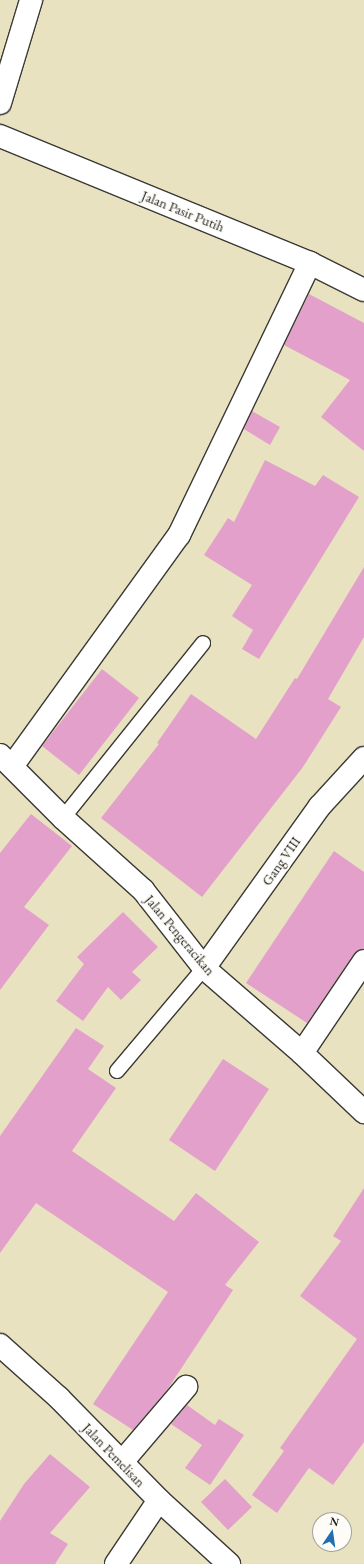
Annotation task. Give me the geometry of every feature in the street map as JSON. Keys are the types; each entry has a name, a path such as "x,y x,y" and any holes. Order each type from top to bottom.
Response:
{"street":[{"path":"0,103 31,0"},
{"name":"Jalan Pasir Putih","path":"0,136 310,263 364,290"},
{"path":"6,760 179,535 310,263"},
{"name":"Gang VIII","path":"204,968 320,806 364,758"},
{"name":"Jalan Pengeracikan","path":"6,760 64,818 143,890 204,968 302,1053 364,1112"},
{"path":"302,1053 364,961"},
{"name":"Jalan Pemelisan","path":"0,1344 59,1398 159,1500 229,1564"},
{"path":"122,1462 186,1387"},
{"path":"116,1564 159,1500"}],"lane":[{"path":"64,818 203,643"},
{"path":"117,1071 204,968"}],"building":[{"path":"309,294 364,323 364,451 321,417 350,380 284,345"},
{"path":"252,411 280,427 270,445 244,429"},
{"path":"265,460 315,486 323,475 359,497 259,659 242,649 253,630 232,616 252,585 204,555 228,518 234,522"},
{"path":"364,567 364,637 328,699 341,707 303,767 202,897 101,818 159,744 157,743 191,694 256,739 295,678 297,679"},
{"path":"102,669 139,698 79,775 42,746"},
{"path":"31,814 72,846 24,907 49,925 0,990 0,853"},
{"path":"334,851 364,872 364,949 354,954 307,1023 246,983"},
{"path":"123,912 158,947 132,972 141,980 121,1000 108,987 83,1021 56,1001 84,964 77,957"},
{"path":"76,1028 104,1046 88,1069 116,1088 72,1151 174,1221 196,1193 259,1242 225,1285 233,1290 167,1390 133,1430 93,1404 168,1292 36,1203 0,1253 0,1136"},
{"path":"223,1059 269,1089 215,1171 169,1140"},
{"path":"364,1188 364,1442 333,1485 309,1468 277,1513 252,1495 284,1451 280,1448 357,1339 300,1296 341,1241 333,1236"},
{"path":"187,1405 215,1425 219,1419 244,1435 210,1485 185,1468 202,1445 171,1424"},
{"path":"50,1454 90,1487 50,1533 68,1544 55,1564 0,1564 0,1521 24,1484"},
{"path":"225,1479 252,1507 228,1530 201,1502"}]}
